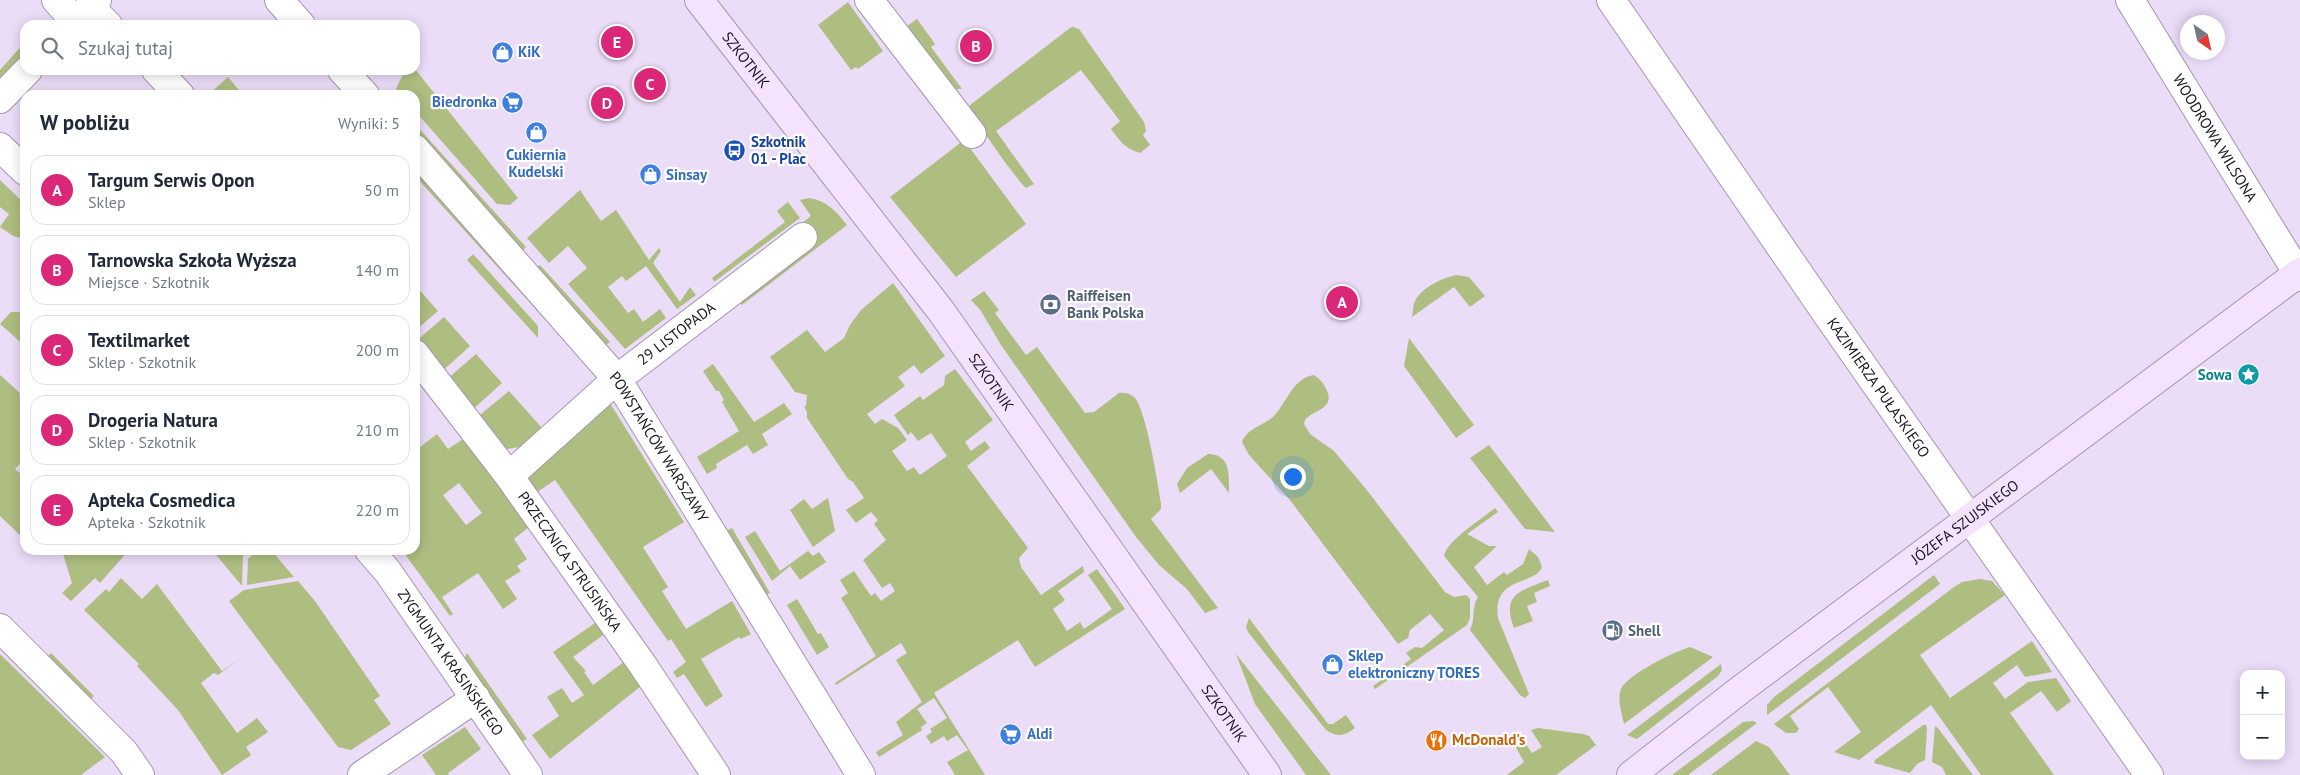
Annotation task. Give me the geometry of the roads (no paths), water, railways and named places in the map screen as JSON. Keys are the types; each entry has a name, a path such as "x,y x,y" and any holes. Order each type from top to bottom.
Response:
{"street":[{"path":"56,0 88,16"},
{"path":"279,0 297,20"},
{"name":"SZKOTNIK","path":"699,0 941,311 1267,775"},
{"path":"869,0 972,134"},
{"name":"KAZIMIERZA PUŁASKIEGO","path":"1611,0 1820,304 2149,775"},
{"name":"WOODROWA WILSONA","path":"2130,0 2299,274"},
{"path":"0,99 23,75"},
{"path":"161,75 175,90"},
{"path":"347,75 360,90"},
{"path":"0,147 20,165"},
{"name":"POWSTAŃCÓW WARSZAWY","path":"420,156 617,379 861,775"},
{"name":"29 LISTOPADA","path":"509,476 617,379 803,237"},
{"name":"JÓZEFA SZUJSKIEGO","path":"1631,775 1740,690 2299,274"},
{"name":"PRZECZNICA STRUSIŃSKA","path":"420,360 509,476 642,664 716,775"},
{"name":"ZYGMUNTA KRASIŃSKIEGO","path":"374,555 476,698 528,775"},
{"path":"0,628 124,752 140,775"},
{"path":"362,775 476,698"}],"place":[{"name":"Apteka Cosmedica","path":"617,42"},
{"name":"Tarnowska Szkoła Wyższa","path":"976,46"},
{"name":"KiK","path":"502,52"},
{"name":"Textilmarket","path":"650,84"},
{"name":"Biedronka","path":"513,102"},
{"name":"Drogeria Natura","path":"607,103"},
{"name":"Cukiernia Kudelski","path":"536,132"},
{"name":"Szkotnik 01 - Plac","path":"735,151"},
{"name":"Sinsay","path":"650,175"},
{"name":"Targum Serwis Opon","path":"1342,302"},
{"name":"Raiffeisen Bank Polska","path":"1051,305"},
{"name":"Sowa","path":"2248,375"},
{"name":"Shell","path":"1612,631"},
{"name":"Sklep elektroniczny TORES","path":"1332,665"},
{"name":"Aldi","path":"1011,734"},
{"name":"McDonald's","path":"1436,740"}]}
